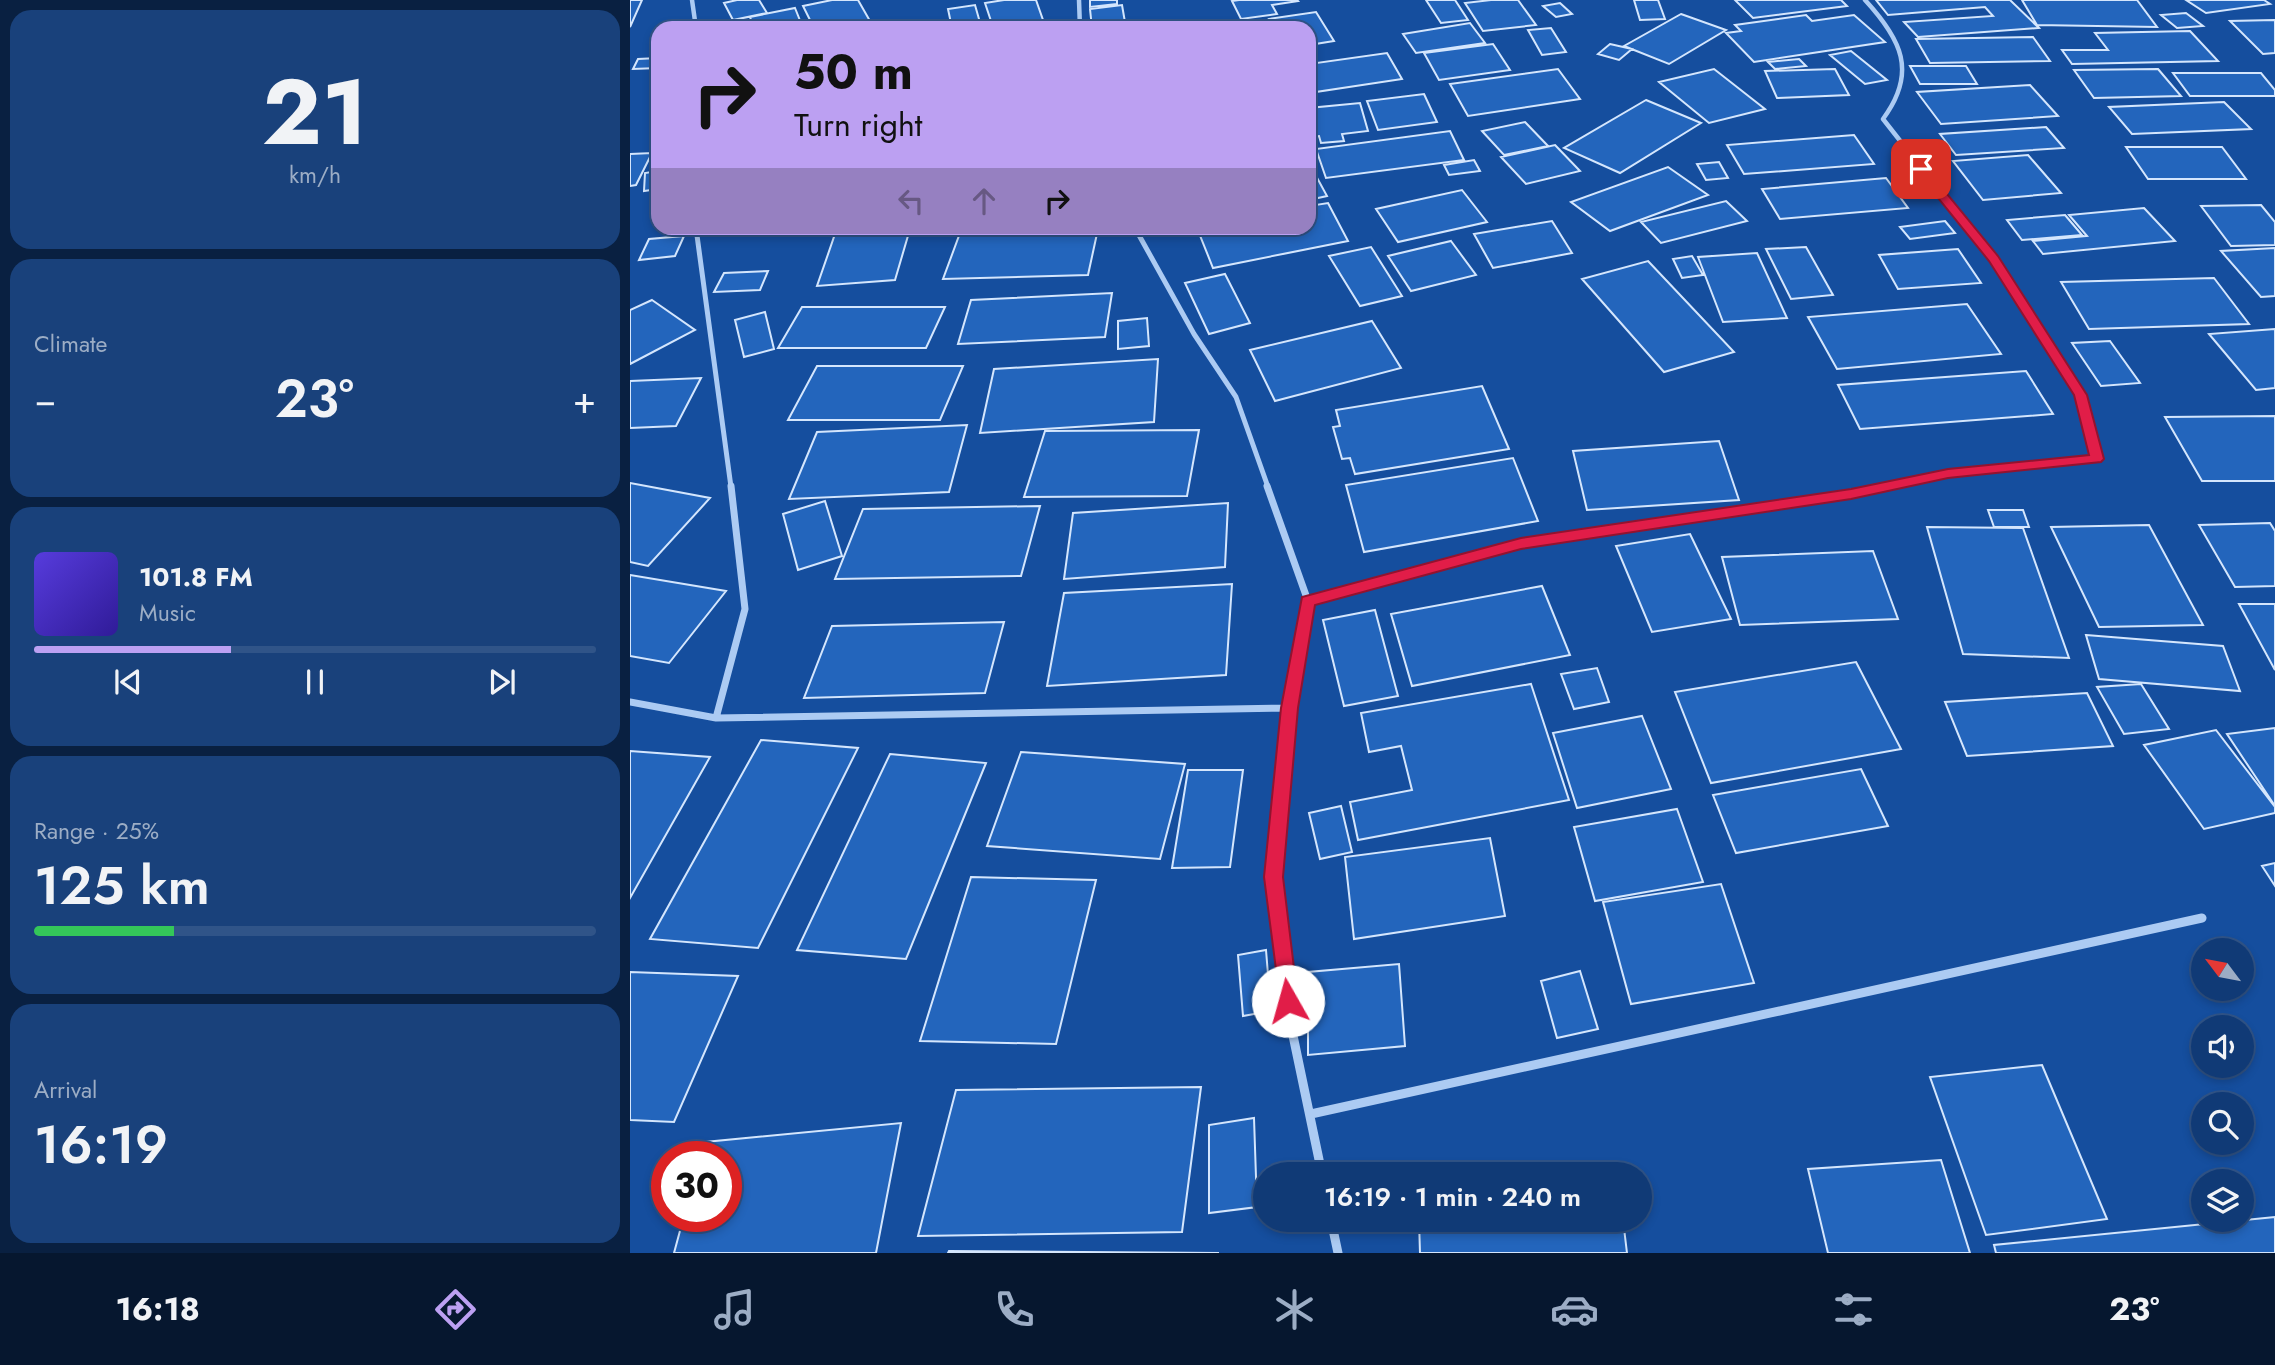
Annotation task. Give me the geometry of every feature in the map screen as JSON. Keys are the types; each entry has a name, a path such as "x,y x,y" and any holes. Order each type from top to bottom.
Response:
{"street":[{"path":"692,0 694,21"},
{"path":"1079,0 1080,21"},
{"path":"1307,601 1521,544 1851,494 1948,474 2096,459 2081,395 1994,259 1883,119 1898,99 1902,55 1889,26 1865,0"},
{"path":"697,235 745,609 716,718"},
{"path":"1139,235 1194,334 1236,397 1307,601 1289,708 1273,877 1291,1026 1320,1162"},
{"path":"630,702 716,718 1289,708"},
{"path":"1311,1114 2202,918"},
{"path":"1334,1232 1338,1253"}],"building":[{"path":"630,0 642,0 630,27"},
{"path":"759,0 767,13 733,20 724,3"},
{"path":"832,0 858,0 870,21 810,21 803,6"},
{"path":"1036,0 1043,20 991,21 985,3"},
{"path":"1090,0 1117,0 1117,4 1090,7"},
{"path":"1426,0 1455,0 1468,20 1441,23"},
{"path":"1518,0 1536,25 1483,31 1465,3"},
{"path":"1634,0 1658,0 1665,19 1640,20"},
{"path":"1735,0 1841,0 1847,6 1753,18"},
{"path":"1876,0 2010,0 2039,28 1918,37 1904,22 1993,16 1985,7 1888,15"},
{"path":"2022,0 2137,0 2157,27 2037,25"},
{"path":"2186,0 2264,0 2270,4 2206,13"},
{"path":"1232,1 1298,1 1272,5 1277,14 1241,19"},
{"path":"1560,3 1572,14 1556,17 1543,6"},
{"path":"975,5 980,21 951,21 948,9"},
{"path":"1122,5 1125,21 1091,21 1090,9"},
{"path":"795,8 800,21 751,21 750,17"},
{"path":"1316,12 1334,41 1316,44 1316,21 1269,19"},
{"path":"2186,13 2203,26 2177,28 2161,15"},
{"path":"1681,14 1726,30 1669,64 1624,46"},
{"path":"1806,15 1812,21 1854,15 1885,42 1754,62 1726,33 1741,31 1735,25"},
{"path":"2275,20 2275,53 2263,54 2230,21"},
{"path":"1470,23 1485,43 1416,53 1403,34"},
{"path":"1551,28 1566,52 1542,55 1528,30"},
{"path":"2190,31 2218,61 2072,64 2062,50 2108,50 2095,33"},
{"path":"2033,37 2050,61 1930,63 1916,39"},
{"path":"1493,44 1510,70 1439,80 1424,53"},
{"path":"1610,44 1632,49 1619,60 1598,54"},
{"path":"1851,51 1887,80 1865,84 1830,55"},
{"path":"1387,53 1402,79 1316,92 1316,63"},
{"path":"651,58 651,68 633,69 638,59"},
{"path":"1799,59 1806,66 1775,69 1768,62"},
{"path":"1910,66 1966,66 1977,84 1920,84"},
{"path":"1558,69 1580,99 1468,116 1450,84"},
{"path":"1714,69 1765,109 1709,123 1659,82"},
{"path":"1835,69 1849,95 1777,98 1765,71"},
{"path":"2158,69 2181,96 2094,98 2074,70"},
{"path":"2173,73 2261,73 2275,90 2275,96 2190,96"},
{"path":"2030,85 2058,116 1941,124 1917,92"},
{"path":"1424,94 1437,122 1378,130 1367,101"},
{"path":"1646,100 1701,123 1620,173 1564,148"},
{"path":"2224,102 2251,129 2132,134 2109,107"},
{"path":"1360,103 1368,131 1342,134 1344,141 1321,143 1319,136 1316,136 1316,107"},
{"path":"1525,122 1548,146 1504,155 1482,131"},
{"path":"2046,127 2064,148 1956,155 1940,134"},
{"path":"1450,131 1464,160 1326,178 1316,149"},
{"path":"1854,135 1874,164 1744,174 1727,145"},
{"path":"1555,145 1580,171 1526,184 1501,157"},
{"path":"2126,147 2222,147 2246,179 2148,179"},
{"path":"651,153 636,185 630,186 630,154"},
{"path":"2028,155 2061,193 1983,200 1953,161"},
{"path":"1474,160 1480,171 1449,175 1444,165"},
{"path":"1719,162 1728,178 1706,180 1697,164"},
{"path":"1668,167 1708,195 1610,231 1571,202"},
{"path":"651,172 651,190 644,191 645,173"},
{"path":"1316,176 1327,196 1316,198"},
{"path":"1886,178 1908,208 1780,219 1762,189"},
{"path":"1462,190 1487,222 1398,242 1376,209"},
{"path":"1726,201 1747,221 1661,243 1641,222"},
{"path":"1328,203 1348,241 1213,268 1200,235 1316,235 1316,205"},
{"path":"2261,205 2275,222 2275,245 2231,246 2201,206"},
{"path":"2144,208 2175,241 2043,254 2033,241 2087,236 2069,215"},
{"path":"2065,215 2082,235 2022,240 2007,220"},
{"path":"1552,221 1572,253 1493,268 1474,234"},
{"path":"1945,221 1955,233 1910,239 1900,227"},
{"path":"835,235 908,235 895,280 817,286"},
{"path":"959,235 1097,235 1088,275 943,279"},
{"path":"684,236 675,256 639,260 649,239"},
{"path":"1451,241 1476,275 1411,291 1388,256"},
{"path":"1371,247 1402,296 1360,306 1329,256"},
{"path":"1806,247 1833,295 1791,299 1766,249"},
{"path":"2275,248 2275,296 2261,297 2221,251"},
{"path":"1958,249 1981,283 1898,289 1879,255"},
{"path":"1757,253 1787,318 1723,322 1698,257"},
{"path":"1692,256 1703,275 1682,278 1673,259"},
{"path":"1648,261 1734,352 1664,372 1582,279"},
{"path":"768,271 760,290 714,292 724,273"},
{"path":"1225,274 1250,323 1209,334 1185,283"},
{"path":"2214,278 2249,324 2089,329 2061,282"},
{"path":"1112,293 1105,337 958,344 971,300"},
{"path":"652,300 695,330 630,364 630,310"},
{"path":"1967,304 2001,354 1837,369 1808,317"},
{"path":"802,307 945,307 926,348 778,348"},
{"path":"765,312 774,349 744,357 735,320"},
{"path":"1147,318 1149,346 1118,349 1118,321"},
{"path":"1372,321 1401,368 1275,401 1250,350"},
{"path":"2275,329 2275,388 2256,390 2209,334"},
{"path":"2110,341 2140,383 2101,386 2072,343"},
{"path":"1158,359 1154,422 980,433 994,369"},
{"path":"817,366 963,366 940,420 788,420"},
{"path":"2026,371 2053,414 1860,429 1838,385"},
{"path":"701,378 676,426 630,428 630,381"},
{"path":"1482,386 1509,449 1355,474 1350,458 1342,459 1333,427 1340,426 1336,410"},
{"path":"2275,416 2275,481 2202,481 2165,417"},
{"path":"967,425 949,492 789,499 817,432"},
{"path":"1199,430 1187,496 1024,497 1045,431"},
{"path":"1719,441 1739,500 1587,510 1573,451"},
{"path":"1513,458 1538,521 1364,552 1346,485"},
{"path":"630,483 710,498 648,566 630,562"},
{"path":"825,501 842,556 798,570 783,514"},
{"path":"1228,503 1225,567 1064,579 1073,513"},
{"path":"1040,506 1021,576 835,579 863,509"},
{"path":"1988,510 2023,510 2029,527 1994,527"},
{"path":"2270,523 2275,531 2275,586 2235,587 2199,525"},
{"path":"2149,525 2203,625 2099,627 2051,527"},
{"path":"1927,527 2023,528 2069,658 1963,654"},
{"path":"1690,534 1731,619 1652,632 1616,546"},
{"path":"1873,551 1898,619 1740,625 1722,557"},
{"path":"630,575 726,591 669,663 630,656"},
{"path":"1232,584 1226,675 1047,686 1064,593"},
{"path":"1542,586 1570,655 1412,686 1391,614"},
{"path":"2239,604 2275,604 2275,670"},
{"path":"1375,610 1398,696 1344,706 1323,620"},
{"path":"1004,622 985,693 804,698 832,626"},
{"path":"2086,635 2223,646 2240,691 2099,679"},
{"path":"1856,662 1901,749 1711,783 1675,692"},
{"path":"1597,668 1609,702 1574,709 1561,674"},
{"path":"1531,684 1569,800 1358,840 1350,802 1412,790 1401,746 1369,752 1361,713"},
{"path":"2141,684 2169,729 2124,734 2097,687"},
{"path":"2087,693 2113,746 1967,756 1945,702"},
{"path":"1642,716 1671,789 1577,808 1553,733"},
{"path":"2275,728 2275,806 2227,734"},
{"path":"2216,730 2275,807 2275,813 2204,829 2144,745"},
{"path":"761,740 858,748 758,948 650,939"},
{"path":"630,751 710,757 630,898"},
{"path":"1021,752 1185,764 1160,859 987,846"},
{"path":"890,754 986,763 906,959 797,950"},
{"path":"1861,769 1888,826 1736,853 1713,795"},
{"path":"1188,770 1243,770 1230,867 1172,868"},
{"path":"1341,806 1352,852 1320,859 1309,813"},
{"path":"1677,809 1703,882 1595,901 1574,827"},
{"path":"1490,838 1505,916 1354,939 1345,857"},
{"path":"2275,863 2275,886 2262,866"},
{"path":"971,877 1096,880 1056,1044 920,1041"},
{"path":"1721,884 1754,983 1631,1004 1603,902"},
{"path":"1266,950 1271,1011 1243,1016 1238,955"},
{"path":"1399,964 1405,1046 1308,1055 1308,972"},
{"path":"1580,971 1598,1029 1557,1038 1541,981"},
{"path":"630,972 738,976 674,1122 630,1120"},
{"path":"2042,1065 2107,1219 1986,1235 1930,1077"},
{"path":"1201,1087 1182,1232 918,1236 956,1090"},
{"path":"1254,1118 1253,1208 1209,1213 1209,1125"},
{"path":"901,1123 876,1253 674,1253 680,1232 742,1232 742,1141 715,1141"},
{"path":"1941,1160 1970,1253 1828,1253 1808,1169"},
{"path":"2275,1217 2275,1253 1996,1253 1994,1245 2191,1225 2191,1232 2254,1232 2254,1219"},
{"path":"1419,1232 1624,1232 1627,1253 1420,1253"},
{"path":"949,1251 1219,1253 948,1253"}],"route":[{"path":"1288,1001 1273,877 1289,708 1307,601 1521,544 1851,494 1948,474 2096,459 2081,395 1994,259 1921,169"}]}
